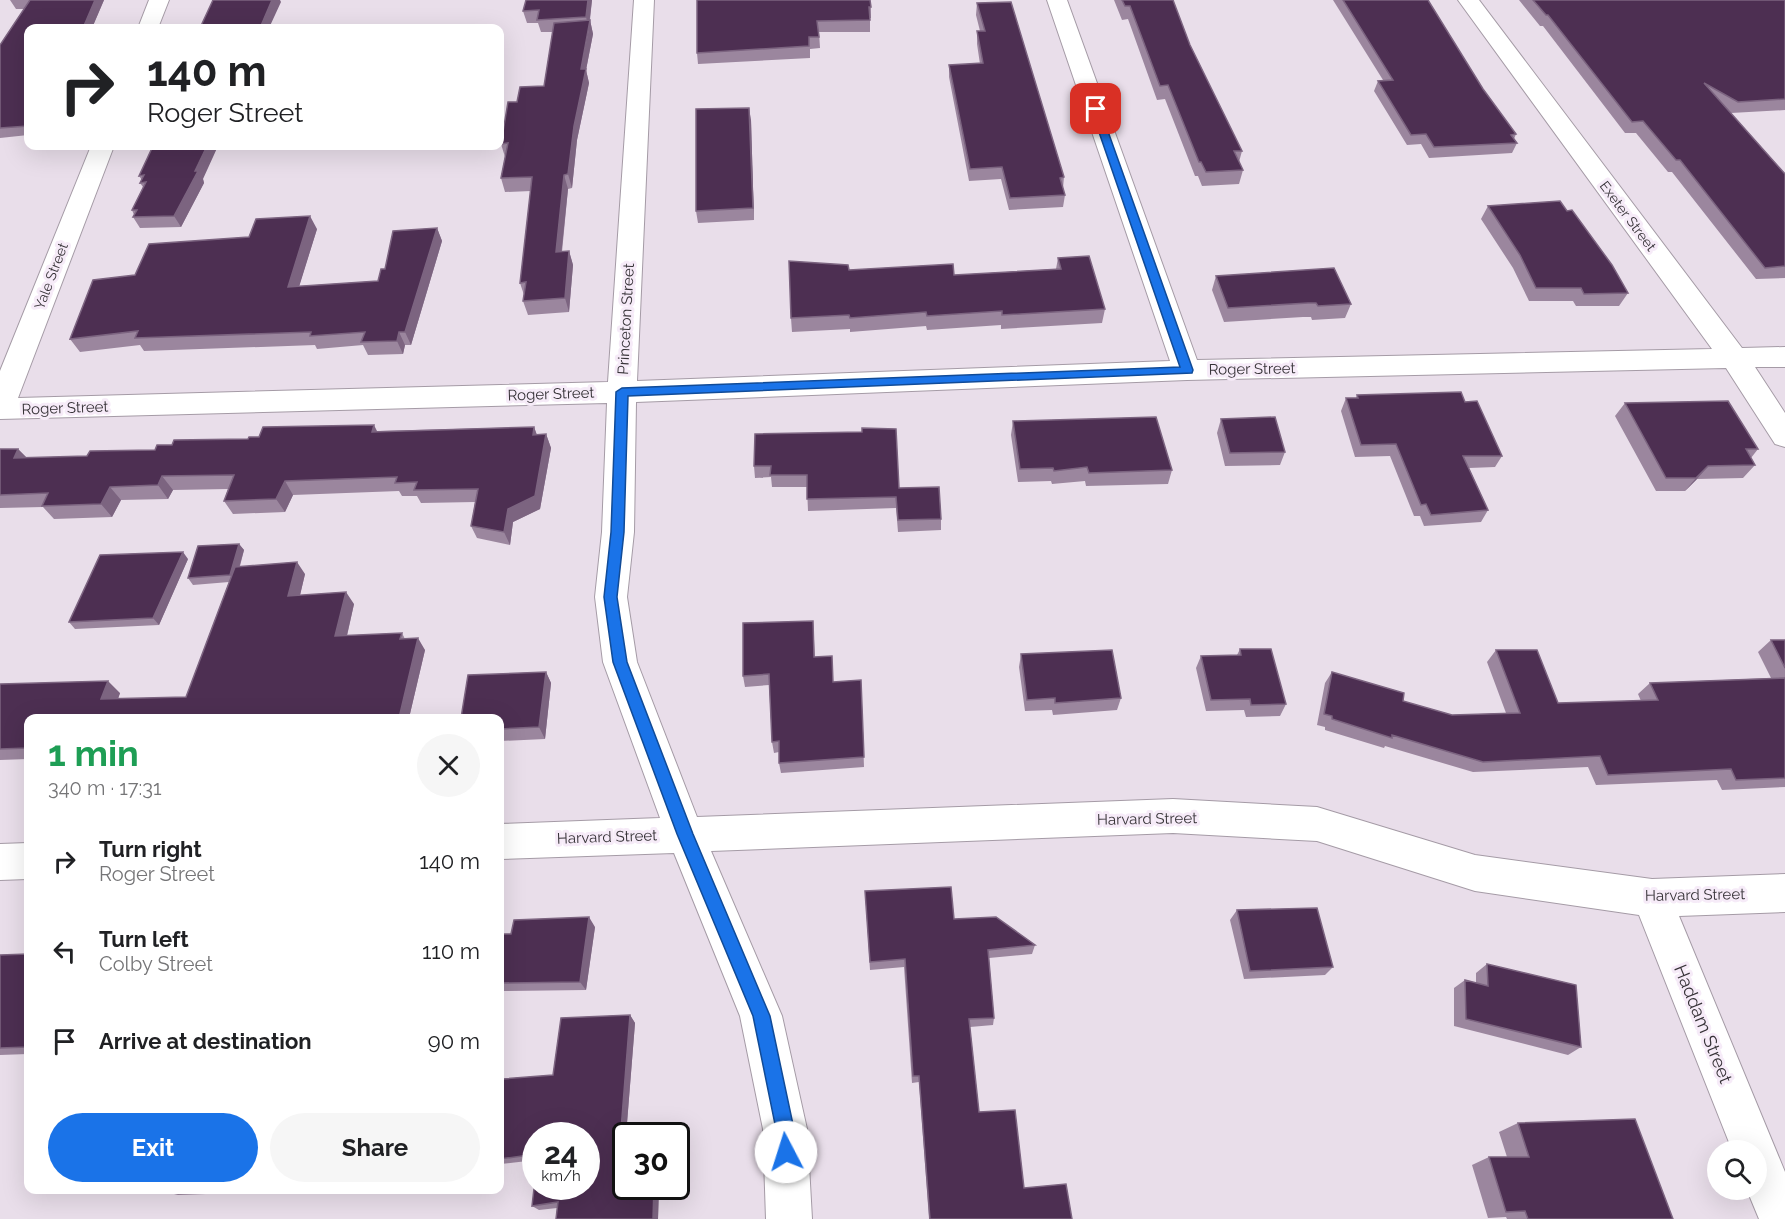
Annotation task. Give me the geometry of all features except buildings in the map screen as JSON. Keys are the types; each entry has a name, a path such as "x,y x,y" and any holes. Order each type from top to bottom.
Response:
{"street":[{"path":"150,24 159,0"},
{"name":"Princeton Street","path":"644,0 622,392 618,532 611,597 620,662 685,834 761,1016 785,1129 789,1219"},
{"path":"1058,0 1187,370"},
{"name":"Exeter Street","path":"1468,0 1734,358 1785,436"},
{"name":"Yale Street","path":"0,408 100,150"},
{"name":"Roger Street","path":"0,408 622,392 1187,370 1785,357"},
{"name":"Harvard Street","path":"504,842 1173,816 1317,824 1475,873 1652,898 1785,893"},
{"path":"0,862 24,861"},
{"name":"Haddam Street","path":"1652,898 1750,1140"},
{"path":"1767,1183 1782,1219"}],"route":[{"path":"786,1152 785,1129 761,1016 685,834 620,662 611,597 618,532 622,392 1187,370 1096,109"}]}
